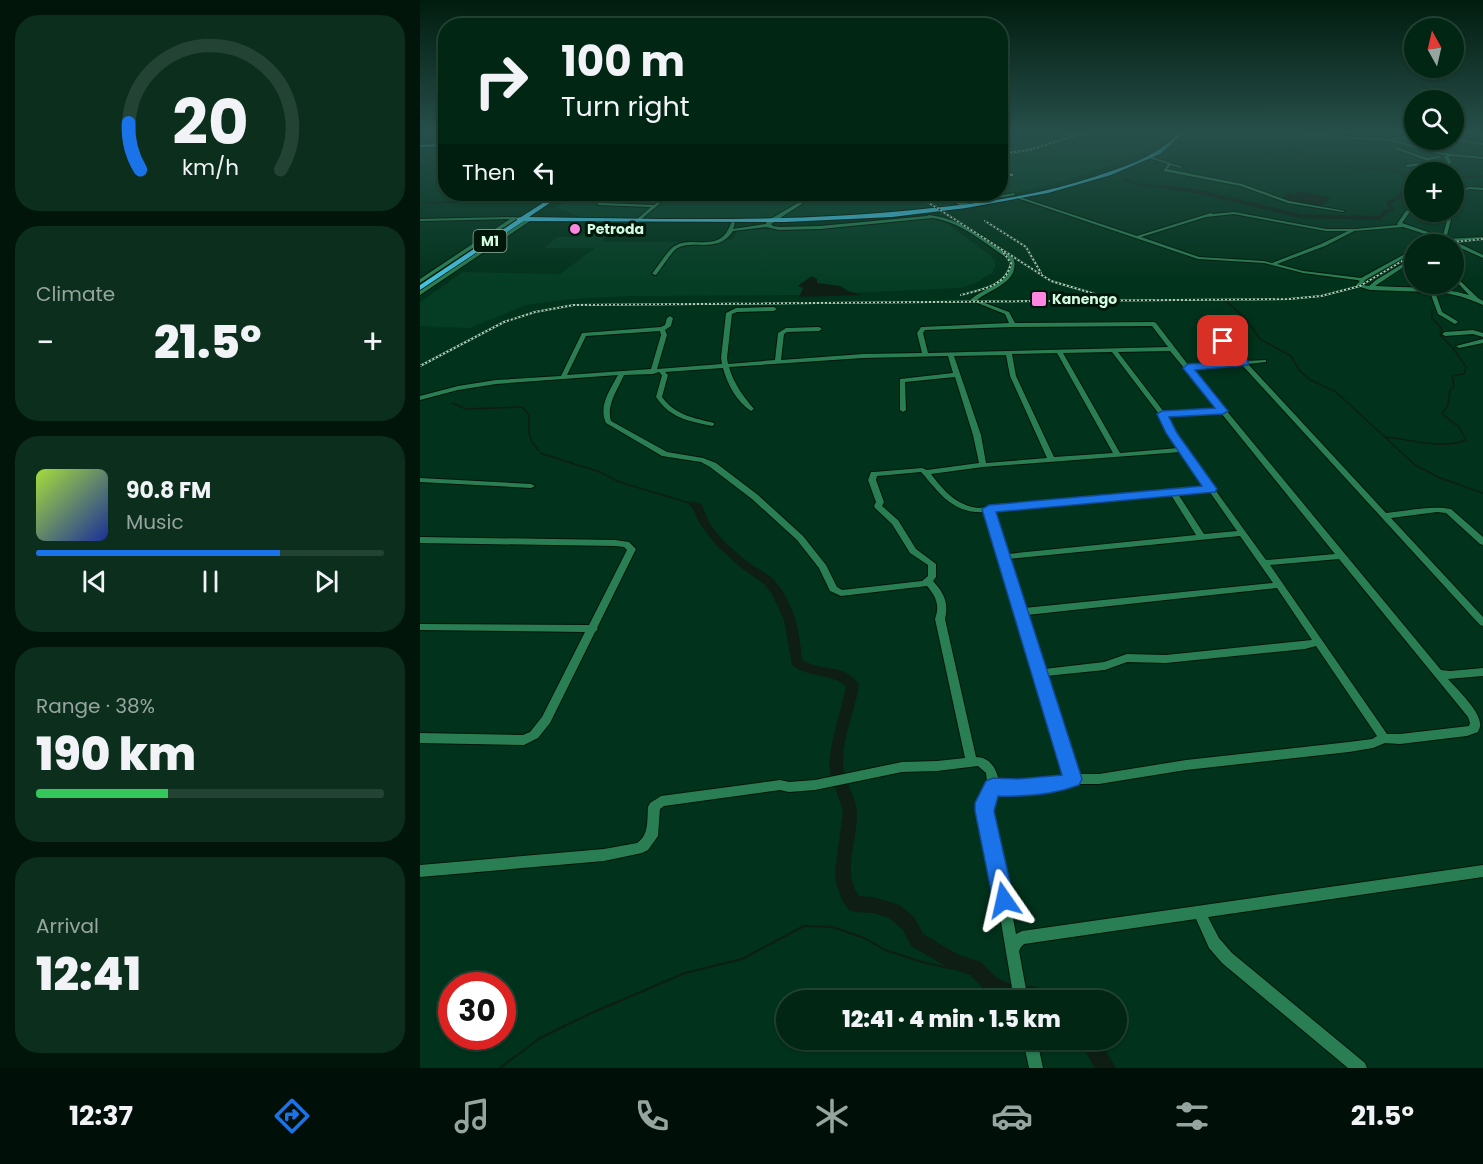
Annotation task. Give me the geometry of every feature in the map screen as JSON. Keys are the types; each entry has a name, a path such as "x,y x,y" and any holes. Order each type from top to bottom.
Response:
{"highway":[{"path":"1008,197 1080,182"},
{"name":"M1","path":"522,219 546,201"},
{"name":"M1","path":"420,284 549,201"},
{"path":"522,219 638,221 733,226 857,219 986,201"}],"street":[{"path":"1226,182 1242,185 1288,202 1342,211"},
{"path":"1464,190 1483,189"},
{"path":"1008,197 1016,196 1203,259 1273,264 1303,272 1341,275 1362,280"},
{"path":"602,201 598,204 654,206"},
{"path":"638,221 660,201"},
{"path":"805,201 769,224 771,228 929,216 954,223 1012,259 1014,266 1005,280 973,300 1005,312 1013,326"},
{"path":"953,201 960,204 981,201"},
{"path":"1137,237 1222,211"},
{"path":"1207,216 1234,213 1326,230 1402,226 1425,234"},
{"path":"1402,226 1399,222 1404,216"},
{"path":"420,220 522,219"},
{"path":"420,293 522,219"},
{"path":"857,219 891,219"},
{"path":"654,274 675,248 724,240 733,226"},
{"path":"1273,264 1356,230"},
{"path":"1464,239 1483,239"},
{"path":"1464,242 1483,239"},
{"path":"1464,248 1483,257"},
{"path":"1404,256 1362,280 1360,286 1404,289"},
{"path":"1370,288 1404,265"},
{"path":"1464,287 1483,303"},
{"path":"1433,294 1440,313 1455,322"},
{"path":"1460,294 1476,298"},
{"path":"751,409 738,396 725,366 724,350 729,313 741,310 774,309"},
{"path":"562,377 584,334 662,329 668,326 670,318"},
{"path":"925,353 920,333 923,328 1154,324 1172,349 1472,715 1475,723 1474,729 1467,732 1411,738 1384,738 1373,743 1348,747 1186,765 1099,779 1073,779 1029,787 993,787"},
{"path":"657,371 664,335 662,329"},
{"path":"778,363 781,333 786,330 819,329"},
{"path":"1445,334 1473,332 1483,334"},
{"path":"1223,341 1483,622"},
{"path":"1459,346 1483,341"},
{"path":"420,398 476,384 725,366 925,353 1172,349"},
{"path":"1113,350 1162,414 1183,450 1280,585 1384,738"},
{"path":"1059,351 1118,455"},
{"path":"1008,352 1013,376 1052,460"},
{"path":"950,354 977,435 983,465"},
{"path":"1188,368 1264,361"},
{"path":"657,371 665,375 659,397 664,406 674,414 712,424"},
{"path":"622,373 606,408 608,422 665,454 703,460 713,465 754,497 800,538 823,567 833,589 846,593 929,582"},
{"path":"903,410 902,380 957,375"},
{"path":"1162,414 1223,411"},
{"path":"929,582 932,577 932,564 919,559 912,552 903,532 890,516 879,509 880,502 872,480 874,474 922,470 927,472 983,465 1183,450"},
{"path":"927,472 954,504 962,509 989,509 1211,489"},
{"path":"420,480 531,486"},
{"path":"1173,492 1202,538"},
{"path":"989,509 1073,779"},
{"path":"1383,516 1437,510 1448,511 1483,542"},
{"path":"1005,557 1242,533"},
{"path":"420,540 615,543 630,546 632,551 546,720 534,735 514,741 420,738"},
{"path":"1264,564 1341,556"},
{"path":"929,582 943,602 944,609 940,619 971,761"},
{"path":"1021,612 1280,585"},
{"path":"420,627 593,629"},
{"path":"1041,673 1105,666 1127,658 1166,659 1318,642"},
{"path":"1437,673 1450,675 1483,672"},
{"path":"420,871 594,856 638,849 644,846 652,836 654,807 661,801 780,785 789,787 815,785 902,767 937,766 971,761 986,763 990,768 993,787 984,803 984,811 1000,880 1019,990"},
{"path":"1012,950 1016,942 1030,936 1483,870"},
{"path":"1199,912 1214,943 1227,958 1360,1068"},
{"path":"1032,1050 1036,1068"}],"shaded area":[{"path":"1008,182 1060,182 1008,194"},
{"path":"1298,191 1331,198 1320,206 1280,199 1287,193 1294,195"},
{"path":"565,201 980,201 921,210 856,216 744,220 584,218 556,208"},
{"path":"938,217 990,255 995,261 992,273 974,284 961,288 807,295 632,296 573,299 526,305 470,328 420,326 420,302 463,272 560,274 595,248 544,248 557,237 579,237 589,230 607,231 602,242 714,242 733,239 738,230 784,229"},
{"path":"812,276 817,279 817,283 840,286 862,295 799,297 803,288 798,286"}],"waterway":[{"path":"1130,182 1195,191 1300,216 1380,218 1385,212 1392,210 1388,203 1402,196 1404,191"},
{"path":"420,202 463,201"},
{"path":"1227,302 1245,318 1260,339 1291,356 1300,371 1309,379 1336,392 1415,465 1440,478 1483,493"},
{"path":"1385,437 1436,444 1466,440 1459,427 1442,414 1448,405 1450,390 1454,387 1452,376 1464,374 1466,367 1453,348 1440,335 1442,329 1432,318 1432,310"},
{"path":"452,403 466,409 522,407 529,415 529,434 532,442"},
{"path":"533,443 539,451"},
{"path":"540,453 600,472 619,482 693,504"},
{"path":"693,504 698,507 705,524 719,542 753,572 768,581 777,591 790,620 796,662 811,670 839,674 853,685 836,762 850,811 843,871 848,894 855,904 873,905 894,911 909,924 917,940 953,961 975,968 991,984 1002,990"},
{"path":"500,1068 540,1038 587,1015 685,973 742,959 804,926 833,927 864,938 885,950 922,962 953,969 975,968"},
{"path":"1094,1050 1106,1068"}],"railway":[{"path":"926,201 1051,281 1095,294"},
{"path":"985,221 1026,247 1041,273"},
{"path":"1464,241 1483,239"},
{"path":"961,295 992,286 1004,277 1011,263 1003,252"},
{"path":"420,366 504,322 535,312 574,305 1289,299 1321,296 1360,286 1404,260"}],"place":[{"name":"Petroda","path":"575,229"},
{"name":"Kanengo","path":"1039,299"}],"route":[{"path":"1004,900 984,811 984,803 993,787 1018,788 1061,783 1073,779 989,509 1211,489 1172,433 1162,414 1223,411 1188,368 1245,363 1223,341"}]}
